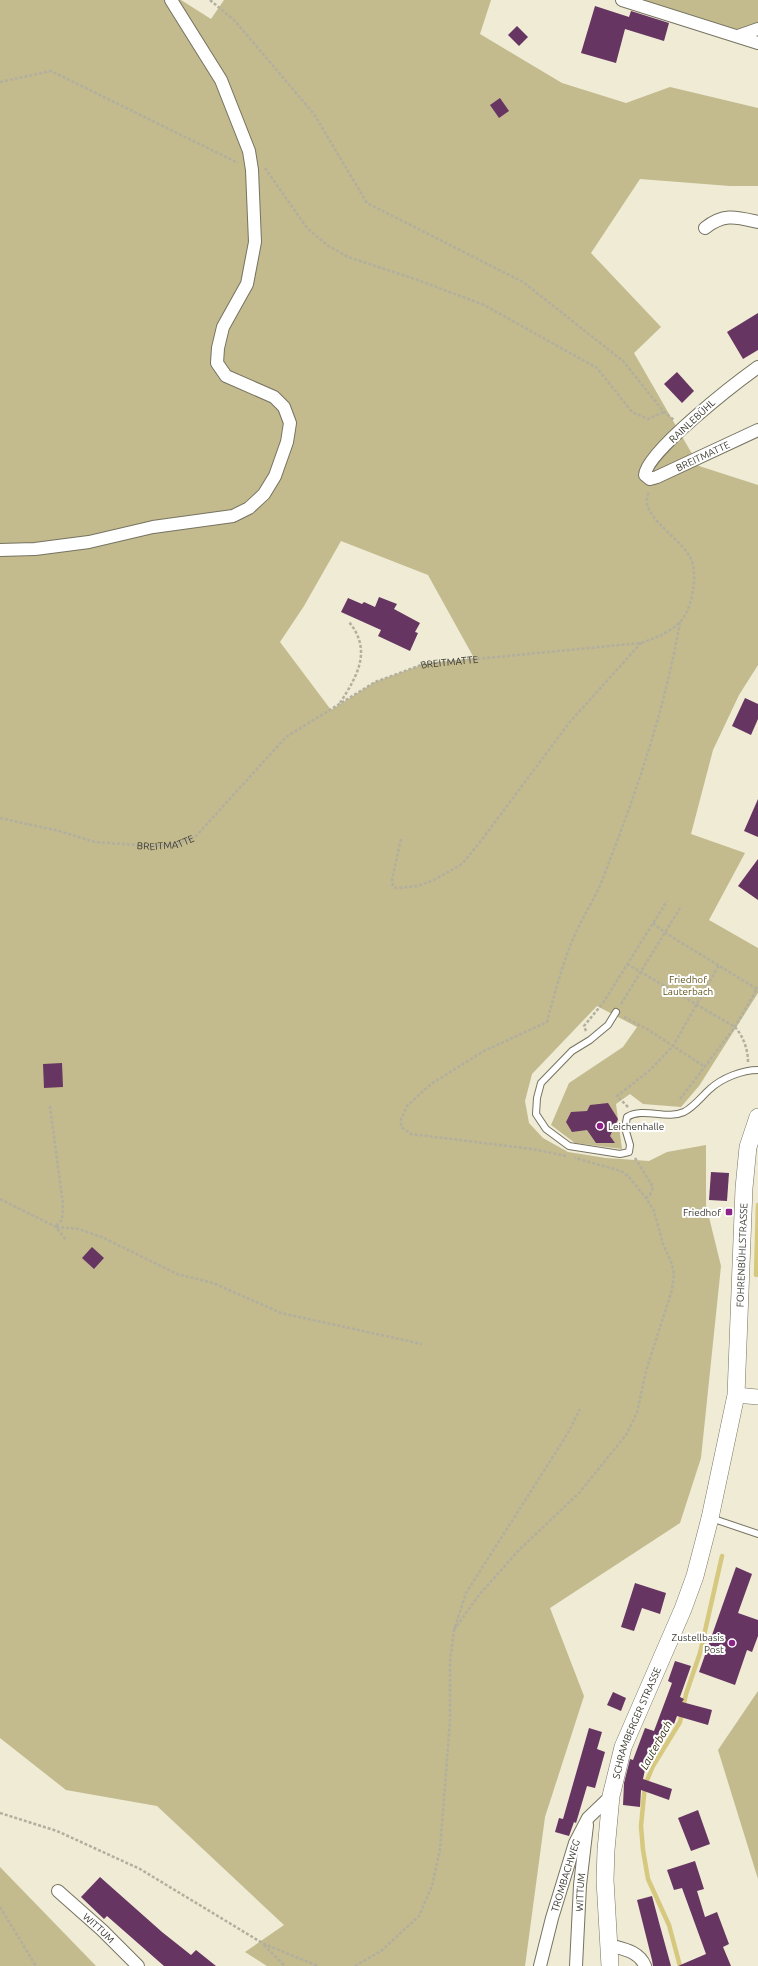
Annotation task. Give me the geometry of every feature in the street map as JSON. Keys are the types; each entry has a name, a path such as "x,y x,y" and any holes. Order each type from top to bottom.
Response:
{"main road":[{"name":"FOHRENBÜHLSTRASSE","path":"736,1395 744,1188 748,1147 758,1117"},
{"name":"SCHRAMBERGER STRASSE","path":"610,1966 606,1858 611,1796 623,1747 683,1609 694,1576 710,1518 736,1395"}],"street":[{"path":"0,550 35,549 89,542 153,527 233,516 249,508 264,494 275,476 287,442 290,423 284,407 274,396 226,376 217,363 218,348 224,327 247,284 255,242 252,170 249,151 221,80 171,0"},
{"path":"622,0 758,43"},
{"path":"738,36 758,29"},
{"path":"705,228 720,218 729,217 758,222"},
{"name":"RAINLEBÜHL","path":"657,477 650,479 645,475 648,465 655,457 725,390 758,367"},
{"name":"BREITMATTE","path":"657,477 758,430"},
{"path":"736,1395 758,1397"},
{"name":"TROMBACHWEG","path":"540,1966 552,1918 575,1842 588,1818 611,1796"},
{"name":"WITTUM","path":"576,1966 580,1885 588,1818"},
{"name":"WITTUM","path":"58,1891 102,1930 138,1966"},
{"path":"609,1945 630,1951 643,1960 646,1966"}],"lane":[{"path":"616,1012 608,1025 590,1040 572,1051 541,1083 537,1098 536,1114 546,1129 569,1146 620,1154 628,1152 630,1145 625,1128 627,1116 634,1113 671,1115 685,1112 711,1088 734,1074 758,1070"},
{"path":"710,1518 758,1534"}],"path":[{"path":"0,82 51,71 252,170 271,173 307,228 327,245 348,257 415,279 484,305 597,368 632,412 648,419 664,412 624,361 523,282 367,203 314,114 235,21 210,0"},
{"name":"BREITMATTE","path":"0,818 59,831 95,842 152,846 178,844 196,836 286,737 375,682 424,664 641,643 661,637 680,622 691,599 695,581 691,558 653,515 646,502 649,489 657,477"},
{"path":"339,705 354,676 362,651 360,639 348,622"},
{"path":"454,1630 479,1595 519,1550 579,1492 632,1426 637,1413 646,1371 670,1297 674,1274 663,1244 654,1210 628,1176 621,1171 532,1149 411,1134 401,1127 401,1119 407,1106 431,1084 484,1051 547,1022 560,974 576,933 604,877 623,826 661,709 674,656 680,622"},
{"path":"401,839 392,880 393,886 396,888 417,886 434,880 462,864 569,723 641,643"},
{"path":"590,1040 584,1026 603,1003 668,901"},
{"path":"680,908 616,1012 647,1029 705,1067"},
{"path":"653,923 664,932 758,988 735,1026 680,1099"},
{"path":"627,964 735,1026 740,1032 745,1043 748,1057 748,1071"},
{"path":"634,1113 617,1096 649,1071 673,1046 719,965"},
{"path":"50,1106 63,1205 62,1220 56,1227"},
{"path":"636,1158 653,1187 650,1195 646,1198"},
{"path":"0,1198 56,1227 68,1241"},
{"path":"56,1227 79,1229 104,1238 177,1274 213,1283 281,1313 422,1344"},
{"path":"356,1966 381,1951 419,1916 432,1886 440,1850 450,1721 450,1662 454,1630 466,1593 568,1433 580,1409"},
{"path":"0,1813 57,1831 140,1869 264,1944 318,1966"},
{"path":"0,1907 36,1966"},
{"path":"264,1944 285,1966"}],"green space":[{"name":"Friedhof Lauterbach","path":"0,0 181,0 211,19 224,0 491,0 480,34 562,83 626,103 670,87 758,108 758,186 730,186 640,179 591,253 661,327 634,353 699,466 758,485 758,665 739,695 713,750 691,834 745,853 709,920 758,948 758,993 699,1086 681,1107 643,1104 630,1094 616,1104 622,1149 575,1143 551,1125 569,1083 623,1047 637,1027 597,1006 532,1074 525,1101 529,1123 543,1138 568,1152 606,1158 649,1161 667,1152 706,1145 706,1205 721,1266 701,1458 680,1523 550,1608 584,1696 545,1817 525,1966 267,1966 245,1952 284,1925 157,1806 66,1790 0,1738","holes":["341,541 428,575 474,658 424,664 375,682 331,710 280,642 304,606"]},
{"path":"622,0 758,0 758,29 738,36"},
{"path":"758,1691 758,1879 718,1750"},
{"path":"0,1867 96,1966 0,1966"}],"building":[{"path":"595,6 629,17 631,11 669,23 664,41 625,29 616,63 581,53"},
{"path":"517,26 528,37 519,46 508,35"},
{"path":"500,98 509,111 499,118 490,105"},
{"path":"758,313 758,350 743,359 727,332"},
{"path":"677,372 694,391 682,403 664,384"},
{"path":"379,597 397,604 394,609 420,623 415,632 418,633 410,651 378,636 381,630 341,612 348,598 362,604 364,602 375,607"},
{"path":"745,698 758,704 758,719 751,735 732,726"},
{"path":"758,799 758,837 744,831"},
{"path":"758,859 758,900 738,886"},
{"path":"62,1063 63,1087 44,1088 43,1064"},
{"name":"Leichenhalle","path":"608,1103 618,1119 610,1136 615,1143 596,1143 587,1130 572,1132 566,1122 571,1112 587,1111 590,1105"},
{"path":"711,1172 729,1173 727,1201 709,1200"},
{"path":"92,1247 104,1258 94,1269 82,1258"},
{"name":"Zustellbasis Post","path":"736,1567 752,1574 738,1613 758,1620 758,1636 752,1652 747,1650 735,1685 699,1672"},
{"path":"635,1583 666,1593 660,1614 642,1608 634,1631 621,1627"},
{"path":"675,1661 691,1666 680,1697 684,1699 682,1702 712,1710 708,1725 677,1716 674,1724 670,1723 657,1754 646,1765 643,1779 672,1789 669,1800 641,1790 640,1807 623,1805 624,1783 630,1759 633,1760 645,1728 654,1731 672,1683 668,1681"},
{"path":"613,1692 626,1698 621,1711 607,1705"},
{"path":"589,1728 602,1732 597,1749 605,1752 595,1788 587,1786 576,1823 574,1822 569,1836 555,1832 559,1818 563,1819"},
{"path":"698,1810 710,1844 691,1851 678,1818"},
{"path":"695,1861 704,1889 697,1891 705,1917 717,1912 729,1944 723,1947 731,1966 678,1966 706,1954 682,1888 674,1890 667,1870"},
{"path":"100,1877 162,1932 191,1955 196,1950 216,1966 164,1966 107,1916 104,1919 81,1897"},
{"path":"652,1896 671,1966 653,1966 637,1900"}],"waterway":[{"name":"Lauterbach","path":"756,1275 758,1205"},
{"name":"Lauterbach","path":"680,1966 669,1925 648,1879 641,1826 645,1785 653,1766 680,1722 686,1694 700,1653 722,1556"}],"place":[{"name":"Leichenhalle","path":"600,1126"},
{"name":"Friedhof","path":"729,1212"},
{"name":"Zustellbasis Post","path":"732,1643"}]}
